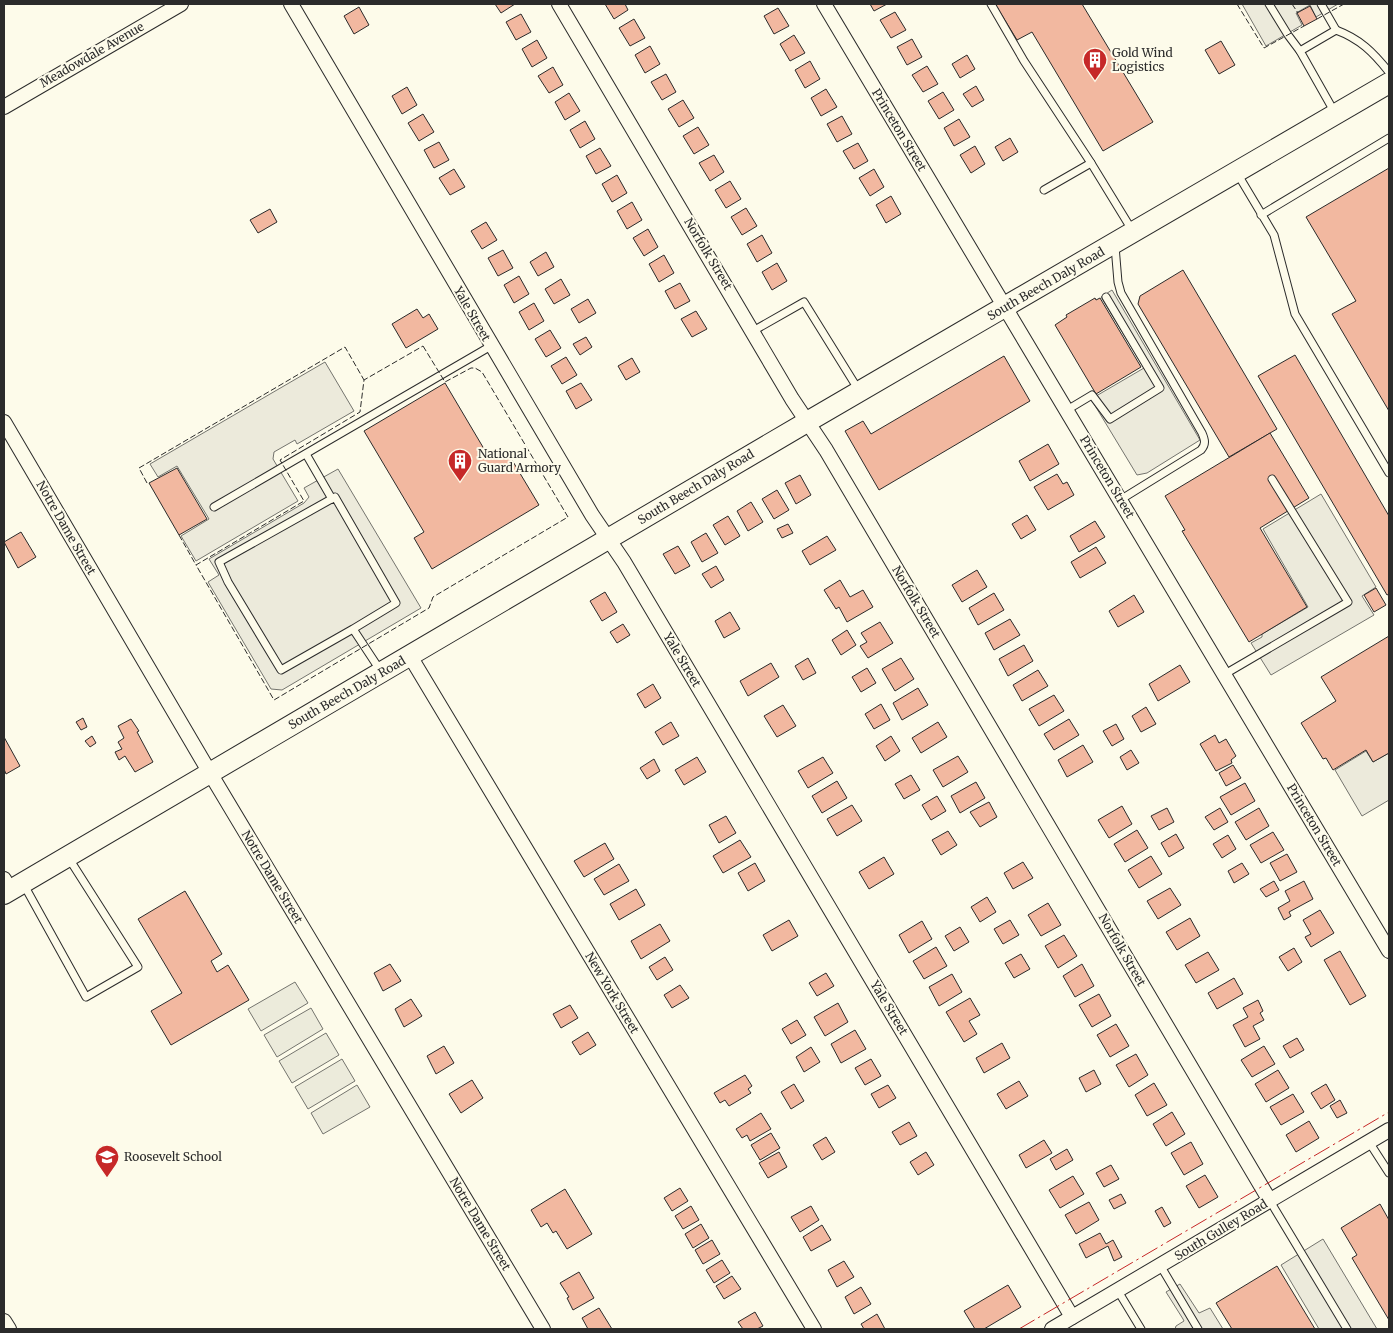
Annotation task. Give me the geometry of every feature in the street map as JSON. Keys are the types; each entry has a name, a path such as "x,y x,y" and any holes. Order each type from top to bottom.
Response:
{"main road":[{"name":"South Beech Daly Road","path":"10,887 68,856 1389,83"}],"street":[{"name":"Meadowdale Avenue","path":"4,107 181,4"},
{"name":"Yale Street","path":"291,4 491,346 608,540 629,571 1072,1317"},
{"name":"Norfolk Street","path":"559,4 807,422 831,458 1270,1201"},
{"name":"Princeton Street","path":"824,4 1389,951"},
{"name":"Notre Dame Street","path":"4,422 210,773 543,1329"},
{"name":"New York Street","path":"410,656 814,1329"},
{"name":"South Gulley Road","path":"1052,1329 1389,1130"},
{"path":"4,1321 9,1329"}],"lane":[{"path":"991,4 1024,61 1134,233"},
{"path":"1269,4 1288,35 1300,50 1336,114"},
{"path":"1321,4 1336,30 1352,36 1370,50 1389,72"},
{"path":"1300,50 1336,30"},
{"path":"1260,215 1389,138"},
{"path":"1044,190 1091,163"},
{"path":"1237,172 1260,215 1274,235 1296,314 1389,473"},
{"path":"1115,244 1118,282 1121,293 1205,441 1201,450 1120,500"},
{"path":"1067,410 1092,395 1110,419 1160,388 1106,297"},
{"path":"753,331 804,302 859,392"},
{"path":"214,507 491,346"},
{"path":"306,454 332,499"},
{"path":"1225,674 1348,602 1272,479"},
{"path":"336,497 396,603 353,628 281,670 228,582 219,562 336,497"},
{"path":"353,628 382,672"},
{"path":"10,887 86,997 138,967 68,856"},
{"path":"1369,1142 1389,1173"},
{"path":"1270,1201 1347,1329"},
{"path":"1160,1265 1198,1329"},
{"path":"1118,1291 1141,1329"}],"shaded area":[{"path":"1242,4 1338,4 1316,17 1310,5 1296,13 1302,25 1266,46"},
{"path":"1112,290 1200,440 1147,473 1137,475 1091,399 1144,368 1101,297"},
{"path":"325,362 354,411 297,444 295,440 274,452 273,459 298,501 196,561 181,536 209,519 177,466 158,477 150,464"},
{"path":"338,469 421,608 282,690 271,689 208,582 219,575 209,559 304,503 309,497 304,488"},
{"path":"1321,494 1376,587 1362,596 1374,615 1271,675 1251,643 1262,637 1262,634 1308,607 1263,529"},
{"path":"1366,751 1373,762 1389,753 1389,800 1362,816 1335,770"},
{"path":"295,982 308,1003 261,1031 248,1009"},
{"path":"311,1008 323,1029 277,1057 264,1035"},
{"path":"326,1033 339,1055 292,1083 279,1061"},
{"path":"342,1059 355,1081 308,1109 295,1087"},
{"path":"357,1085 370,1107 323,1134 311,1113"},
{"path":"1323,1239 1377,1329 1319,1329 1281,1265"},
{"path":"1180,1284 1199,1313 1210,1308 1223,1329 1175,1329 1176,1326 1184,1321 1166,1292"}],"building":[{"path":"495,4 515,4 501,13"},
{"path":"605,4 625,4 628,10 614,19"},
{"path":"870,4 887,4 874,11"},
{"name":"Gold Wind Logistics","path":"995,4 1082,4 1153,122 1103,151 1032,32 1017,40"},
{"path":"1310,6 1317,19 1304,26 1297,13"},
{"path":"359,7 369,25 354,34 344,16"},
{"path":"778,8 789,26 774,34 764,16"},
{"path":"895,12 906,30 891,38 880,20"},
{"path":"521,14 531,32 516,40 506,22"},
{"path":"634,19 645,38 630,46 619,28"},
{"path":"794,35 805,53 790,61 780,44"},
{"path":"912,39 922,57 907,65 897,47"},
{"path":"537,40 547,58 532,67 522,49"},
{"path":"1221,41 1235,65 1219,74 1205,50"},
{"path":"650,46 660,64 645,73 635,55"},
{"path":"967,55 975,69 960,78 952,64"},
{"path":"810,61 820,79 805,88 795,70"},
{"path":"927,66 938,84 923,92 912,75"},
{"path":"553,67 563,85 549,93 538,76"},
{"path":"666,74 676,92 662,100 651,82"},
{"path":"976,86 984,100 972,107 963,94"},
{"path":"407,87 417,105 402,114 392,96"},
{"path":"826,89 837,107 821,116 811,98"},
{"path":"943,92 954,110 939,119 928,101"},
{"path":"569,93 580,111 565,120 555,102"},
{"path":"683,100 694,118 679,127 668,109"},
{"path":"423,114 434,132 419,141 408,123"},
{"path":"842,116 852,134 837,142 827,124"},
{"path":"959,119 970,137 954,146 944,128"},
{"path":"585,121 595,139 580,148 570,130"},
{"path":"698,127 709,145 694,154 683,136"},
{"path":"1010,138 1018,152 1003,161 995,147"},
{"path":"439,142 449,160 434,168 424,150"},
{"path":"858,143 868,161 854,169 843,151"},
{"path":"975,146 985,164 971,173 960,155"},
{"path":"600,148 611,166 596,174 586,156"},
{"path":"714,155 724,172 710,181 699,163"},
{"path":"1389,168 1389,411 1332,314 1356,301 1306,217"},
{"path":"454,169 465,187 450,195 439,178"},
{"path":"874,169 884,187 870,196 859,178"},
{"path":"617,175 627,193 612,202 602,184"},
{"path":"730,181 741,199 726,208 715,190"},
{"path":"891,196 901,214 886,223 876,205"},
{"path":"632,202 642,220 627,229 617,211"},
{"path":"746,208 757,226 742,235 731,217"},
{"path":"270,209 277,222 258,233 250,220"},
{"path":"486,222 497,240 482,249 471,231"},
{"path":"648,229 658,247 644,256 633,238"},
{"path":"762,235 772,253 757,262 747,244"},
{"path":"503,250 513,268 498,276 488,258"},
{"path":"546,252 554,267 538,276 530,262"},
{"path":"664,255 674,273 659,282 649,264"},
{"path":"777,263 787,281 772,290 762,272"},
{"path":"1183,270 1277,429 1229,457 1138,304 1140,296"},
{"path":"519,276 529,294 514,303 504,285"},
{"path":"561,279 570,295 554,304 545,289"},
{"path":"680,283 690,301 675,309 665,291"},
{"path":"1095,298 1096,300 1100,298 1141,367 1096,394 1055,325 1067,317 1066,315"},
{"path":"588,299 596,313 579,323 571,309"},
{"path":"534,303 544,321 529,330 519,312"},
{"path":"417,309 423,318 429,314 438,329 406,348 392,324"},
{"path":"696,311 707,329 692,337 681,319"},
{"path":"550,330 561,348 546,357 535,339"},
{"path":"586,337 592,347 580,355 573,344"},
{"path":"1295,355 1389,516 1389,594 1387,595 1258,376"},
{"path":"1004,356 1030,401 879,490 845,431 863,421 871,434"},
{"path":"566,357 577,375 562,384 551,366"},
{"path":"632,358 640,372 626,380 618,366"},
{"name":"National Guard Armory","path":"445,383 490,459 506,450 539,505 432,569 414,538 424,532 364,431"},
{"path":"581,383 592,400 576,409 566,391"},
{"path":"1270,433 1309,498 1260,528 1307,607 1249,642 1182,531 1185,530 1165,496"},
{"path":"1048,444 1059,464 1030,481 1019,461"},
{"path":"177,468 207,519 179,535 149,483"},
{"path":"1057,474 1063,484 1067,482 1074,495 1048,510 1034,487"},
{"path":"800,475 811,495 796,504 785,483"},
{"path":"777,490 789,510 774,519 762,499"},
{"path":"751,502 763,522 748,531 737,511"},
{"path":"1027,515 1036,530 1021,539 1012,524"},
{"path":"728,516 740,536 725,545 713,525"},
{"path":"1095,521 1105,537 1079,552 1070,536"},
{"path":"788,524 793,533 782,538 777,529"},
{"path":"21,532 36,557 18,568 4,542"},
{"path":"706,533 718,553 702,562 691,542"},
{"path":"827,536 836,550 810,565 802,551"},
{"path":"678,546 690,566 675,574 663,554"},
{"path":"1096,547 1106,563 1080,578 1071,562"},
{"path":"716,566 724,580 711,588 702,574"},
{"path":"977,570 987,587 962,602 952,585"},
{"path":"840,580 850,597 863,590 873,607 847,622 839,607 836,609 824,590"},
{"path":"1376,588 1386,605 1374,612 1364,595"},
{"path":"605,592 617,612 602,621 590,601"},
{"path":"994,593 1004,610 978,625 969,608"},
{"path":"1134,595 1144,612 1118,627 1109,611"},
{"path":"730,612 740,629 724,638 715,621"},
{"path":"1010,619 1020,635 994,650 985,633"},
{"path":"880,622 893,643 868,658 860,646 867,642 861,633"},
{"path":"623,624 630,635 617,643 610,632"},
{"path":"847,630 856,645 841,655 832,640"},
{"path":"1389,636 1389,753 1373,762 1366,750 1333,770 1326,758 1323,759 1301,723 1336,701 1321,677"},
{"path":"1024,645 1033,661 1008,676 999,659"},
{"path":"808,658 816,673 803,680 795,666"},
{"path":"901,658 914,679 895,691 882,669"},
{"path":"771,663 779,677 748,696 740,681"},
{"path":"1180,665 1190,682 1158,701 1149,684"},
{"path":"867,668 876,683 861,692 852,677"},
{"path":"1038,670 1048,686 1022,701 1013,685"},
{"path":"653,684 661,698 645,708 637,694"},
{"path":"918,688 928,705 902,720 893,703"},
{"path":"1054,695 1064,711 1039,726 1029,709"},
{"path":"881,704 890,720 874,729 865,714"},
{"path":"783,705 796,726 777,737 764,716"},
{"path":"1146,707 1156,724 1141,732 1132,716"},
{"path":"83,718 87,727 81,730 76,722"},
{"path":"131,719 139,731 137,732 153,762 135,772 125,756 119,760 115,752 122,749 118,742 124,738 118,726"},
{"path":"1069,719 1079,735 1054,750 1044,734"},
{"path":"671,722 679,736 663,745 655,732"},
{"path":"938,722 947,737 921,753 912,738"},
{"path":"1116,724 1124,739 1112,746 1103,731"},
{"path":"1215,735 1219,743 1226,739 1236,756 1231,760 1232,763 1216,771 1200,744"},
{"path":"92,736 96,743 90,747 85,741"},
{"path":"891,736 900,751 885,761 876,746"},
{"path":"4,737 20,766 6,774 4,769"},
{"path":"1083,745 1093,762 1067,777 1058,760"},
{"path":"1131,750 1139,763 1127,770 1120,757"},
{"path":"958,756 968,772 943,787 933,770"},
{"path":"697,757 706,772 684,785 675,770"},
{"path":"823,757 833,773 808,788 798,771"},
{"path":"654,759 660,771 647,779 640,768"},
{"path":"1233,765 1241,778 1226,786 1219,773"},
{"path":"911,775 920,790 904,799 895,784"},
{"path":"837,781 847,798 822,813 812,796"},
{"path":"976,782 985,798 960,813 951,796"},
{"path":"1245,783 1255,801 1231,815 1220,797"},
{"path":"937,796 946,811 931,820 922,805"},
{"path":"989,802 997,817 980,827 970,812"},
{"path":"852,805 862,821 837,836 827,819"},
{"path":"1122,806 1132,824 1109,838 1098,820"},
{"path":"1167,808 1174,822 1159,830 1151,816"},
{"path":"1220,808 1228,822 1214,830 1205,817"},
{"path":"1259,808 1269,826 1246,840 1235,822"},
{"path":"726,816 736,833 719,843 709,825"},
{"path":"1137,830 1148,848 1125,862 1114,844"},
{"path":"948,831 957,845 941,855 932,840"},
{"path":"1273,832 1284,850 1261,863 1250,845"},
{"path":"1176,834 1184,848 1169,857 1161,843"},
{"path":"1228,835 1236,849 1222,858 1213,844"},
{"path":"740,840 751,857 723,873 713,856"},
{"path":"605,843 614,859 584,877 574,861"},
{"path":"1287,854 1297,872 1280,881 1270,863"},
{"path":"1151,856 1162,874 1139,888 1128,870"},
{"path":"884,857 894,874 869,889 859,872"},
{"path":"1023,862 1033,878 1013,889 1004,873"},
{"path":"755,863 765,881 748,891 738,873"},
{"path":"1242,863 1249,874 1234,883 1228,871"},
{"path":"619,864 629,881 604,895 594,879"},
{"path":"1274,881 1279,890 1266,897 1260,889"},
{"path":"1304,881 1313,899 1289,912 1291,916 1284,920 1278,908 1290,901 1285,891"},
{"path":"1170,888 1181,905 1158,919 1147,901"},
{"path":"636,889 645,905 619,920 610,904"},
{"path":"185,891 222,954 211,961 217,972 228,965 249,1000 171,1045 151,1011 182,993 138,919"},
{"path":"987,897 996,912 980,922 971,907"},
{"path":"1048,903 1061,925 1041,936 1028,915"},
{"path":"1320,910 1334,933 1311,947 1305,937 1311,934 1303,920"},
{"path":"1190,918 1200,936 1177,950 1166,932"},
{"path":"789,920 798,936 772,951 763,935"},
{"path":"1010,920 1019,935 1003,944 994,929"},
{"path":"922,921 932,939 909,953 899,935"},
{"path":"660,924 670,941 641,959 631,941"},
{"path":"960,927 969,942 954,951 945,936"},
{"path":"1064,935 1077,956 1058,968 1045,946"},
{"path":"936,947 947,966 924,979 913,961"},
{"path":"1294,948 1302,962 1288,971 1279,957"},
{"path":"1340,951 1366,996 1350,1005 1324,960"},
{"path":"1208,952 1219,970 1196,983 1185,965"},
{"path":"1021,954 1030,969 1014,978 1005,963"},
{"path":"665,957 673,970 657,980 649,967"},
{"path":"390,964 401,981 383,991 374,973"},
{"path":"1082,964 1094,986 1075,997 1063,976"},
{"path":"826,973 834,986 817,996 809,983"},
{"path":"952,974 962,992 939,1006 929,987"},
{"path":"1234,978 1243,994 1217,1009 1208,993"},
{"path":"680,985 689,998 672,1008 664,995"},
{"path":"1099,994 1111,1016 1092,1027 1079,1005"},
{"path":"970,998 980,1015 969,1021 977,1034 964,1042 946,1012"},
{"path":"411,999 422,1016 404,1027 395,1009"},
{"path":"1258,1000 1263,1011 1260,1013 1264,1020 1253,1026 1260,1039 1245,1047 1233,1025 1248,1017 1243,1008"},
{"path":"838,1003 848,1022 825,1036 814,1017"},
{"path":"570,1005 578,1018 561,1028 553,1014"},
{"path":"797,1020 806,1035 791,1044 782,1029"},
{"path":"1116,1024 1129,1046 1110,1057 1097,1035"},
{"path":"855,1030 866,1049 841,1063 831,1044"},
{"path":"588,1032 596,1045 580,1055 572,1042"},
{"path":"1297,1038 1304,1050 1290,1058 1283,1046"},
{"path":"1002,1043 1010,1058 984,1073 976,1058"},
{"path":"444,1046 454,1063 436,1074 427,1056"},
{"path":"1264,1046 1275,1064 1252,1077 1241,1060"},
{"path":"811,1047 820,1062 804,1072 796,1057"},
{"path":"1136,1054 1148,1075 1129,1087 1116,1065"},
{"path":"871,1059 881,1076 865,1085 855,1068"},
{"path":"1094,1070 1101,1084 1086,1092 1079,1078"},
{"path":"1278,1070 1289,1088 1266,1102 1255,1084"},
{"path":"745,1075 752,1086 748,1089 751,1093 729,1106 725,1100 720,1103 714,1093"},
{"path":"472,1080 483,1098 461,1113 449,1094"},
{"path":"1019,1081 1028,1096 1006,1109 997,1094"},
{"path":"1154,1083 1167,1105 1147,1116 1135,1095"},
{"path":"794,1084 804,1101 791,1109 781,1092"},
{"path":"1326,1084 1335,1100 1321,1109 1311,1093"},
{"path":"888,1085 896,1098 879,1108 871,1094"},
{"path":"1293,1094 1304,1112 1281,1125 1270,1107"},
{"path":"1340,1100 1347,1113 1337,1118 1330,1106"},
{"path":"1172,1112 1185,1134 1166,1146 1153,1124"},
{"path":"761,1113 771,1129 750,1141 747,1135 742,1138 736,1129"},
{"path":"1309,1121 1319,1138 1296,1152 1286,1135"},
{"path":"909,1122 917,1136 900,1145 892,1132"},
{"path":"771,1133 780,1148 760,1160 751,1145"},
{"path":"826,1137 835,1152 822,1160 813,1145"},
{"path":"1044,1140 1052,1153 1026,1168 1019,1155"},
{"path":"1191,1142 1203,1164 1184,1175 1171,1153"},
{"path":"1067,1149 1073,1160 1056,1170 1050,1159"},
{"path":"779,1152 787,1167 768,1178 759,1163"},
{"path":"926,1152 934,1165 918,1175 910,1162"},
{"path":"1111,1165 1119,1179 1104,1187 1096,1173"},
{"path":"1205,1175 1218,1197 1199,1208 1186,1186"},
{"path":"1073,1176 1084,1194 1060,1208 1049,1190"},
{"path":"680,1188 688,1201 672,1211 664,1198"},
{"path":"565,1189 592,1234 567,1249 556,1231 553,1233 547,1223 541,1227 531,1210"},
{"path":"1121,1194 1126,1203 1114,1209 1109,1200"},
{"path":"1089,1202 1099,1220 1076,1234 1065,1215"},
{"path":"1380,1204 1389,1220 1389,1320 1352,1258 1357,1255 1341,1228"},
{"path":"691,1206 699,1220 683,1229 675,1216"},
{"path":"811,1206 819,1220 800,1232 791,1217"},
{"path":"1162,1207 1171,1223 1164,1227 1155,1211"},
{"path":"701,1224 709,1238 693,1248 685,1234"},
{"path":"822,1225 831,1240 811,1251 803,1237"},
{"path":"1100,1233 1106,1244 1113,1240 1122,1257 1114,1261 1108,1246 1086,1258 1079,1244"},
{"path":"712,1240 720,1254 703,1264 695,1250"},
{"path":"722,1260 730,1273 714,1283 706,1270"},
{"path":"844,1261 854,1277 837,1287 828,1270"},
{"path":"1277,1266 1315,1329 1232,1329 1216,1303"},
{"path":"579,1272 594,1298 573,1310 567,1298 569,1297 560,1283"},
{"path":"732,1276 741,1289 724,1299 716,1286"},
{"path":"1008,1285 1021,1307 984,1329 975,1329 964,1311"},
{"path":"861,1287 871,1304 854,1314 845,1297"},
{"path":"599,1308 612,1329 588,1329 582,1318"},
{"path":"755,1312 763,1326 757,1329 743,1329 738,1322"},
{"path":"877,1314 885,1329 864,1329 861,1324"}],"fence":[{"path":"1237,4 1264,48 1304,26"},
{"path":"1292,4 1298,13"},
{"path":"1317,19 1344,4"},
{"path":"423,346 445,382 471,368 482,372 568,517 433,597 429,608 274,700 196,565 304,501 280,460 360,412 364,380 423,346"},
{"path":"147,483 139,468 345,347 364,380"},
{"path":"179,535 196,565"}],"power":[{"path":"1019,1329 1389,1112"}],"place":[{"name":"Gold Wind Logistics","path":"1095,81"},
{"name":"National Guard Armory","path":"460,482"},
{"name":"Roosevelt School","path":"107,1178"}]}
